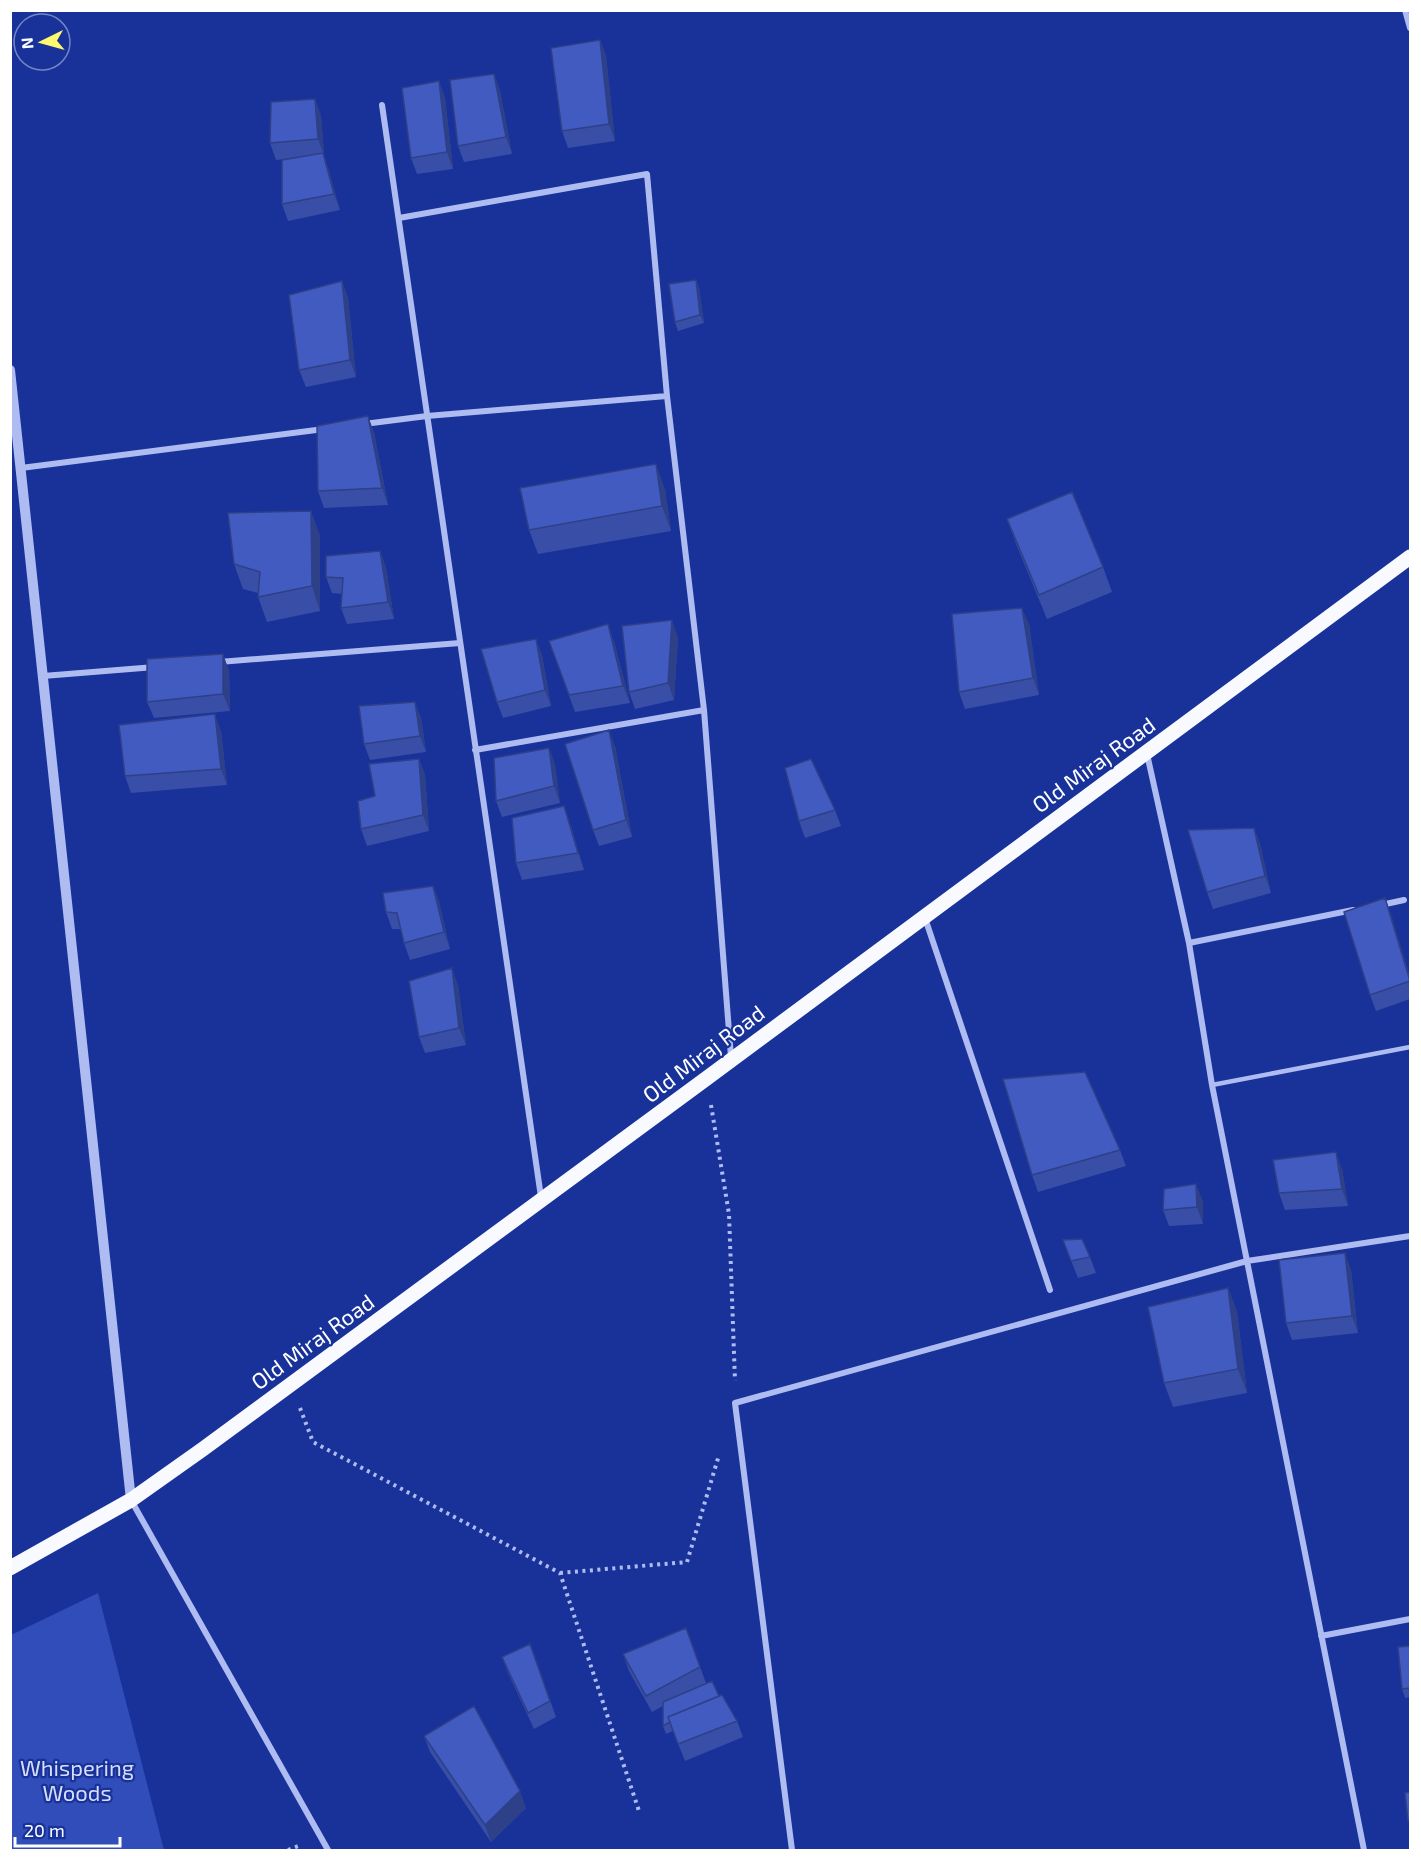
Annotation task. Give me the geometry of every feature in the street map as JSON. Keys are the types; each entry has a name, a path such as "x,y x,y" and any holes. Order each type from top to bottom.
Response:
{"main road":[{"name":"Old Miraj Road","path":"10,1568 131,1500 541,1201 1410,557"}],"street":[{"path":"1405,10 1410,28"},
{"path":"382,105 541,1201"},
{"path":"399,218 647,174 667,396 705,710 731,1060"},
{"path":"10,370 131,1500 328,1851"},
{"path":"357,425 427,416 667,396"},
{"path":"21,468 334,428"},
{"path":"210,663 460,643"},
{"path":"43,676 162,667"},
{"path":"476,750 705,710"},
{"path":"1146,753 1189,943 1212,1085 1364,1851"},
{"path":"1370,907 1404,900"},
{"path":"1189,943 1359,909"},
{"path":"925,917 1050,1290"},
{"path":"792,1851 735,1403 1247,1261 1410,1236"},
{"path":"1321,1636 1410,1618"}],"lane":[{"path":"1212,1085 1410,1047"}],"path":[{"path":"707,1078 729,1214 735,1403"},
{"path":"291,1384 313,1442 560,1573 687,1562 722,1449"},
{"path":"560,1573 639,1811"}],"green space":[{"name":"Whispering Woods","path":"98,1593 164,1850 11,1850 11,1635"}],"building":[{"path":"600,40 609,124 562,131 551,48"},
{"path":"494,74 506,137 458,146 450,80"},
{"path":"439,81 447,152 411,158 402,88"},
{"path":"315,99 318,139 270,143 271,102"},
{"path":"323,153 334,194 282,204 282,160"},
{"path":"696,280 700,315 675,322 669,284"},
{"path":"342,281 350,360 299,370 289,295"},
{"path":"368,416 382,488 318,491 317,426"},
{"path":"656,464 662,506 529,530 520,488"},
{"path":"1072,492 1103,567 1039,595 1007,519"},
{"path":"311,511 312,586 258,597 260,572 234,564 228,513"},
{"path":"380,551 388,602 341,608 343,578 326,577 326,556"},
{"path":"1022,608 1033,678 959,692 952,614"},
{"path":"672,620 668,683 629,692 622,626"},
{"path":"608,624 623,686 569,695 549,641"},
{"path":"536,639 545,690 497,702 481,649"},
{"path":"223,654 223,694 147,702 147,659"},
{"path":"415,702 420,736 364,744 359,706"},
{"path":"215,714 221,769 125,776 119,725"},
{"path":"609,730 626,820 593,830 565,744"},
{"path":"549,748 554,786 496,801 494,758"},
{"path":"419,759 423,815 361,829 358,801 375,796 369,764"},
{"path":"811,759 835,810 799,821 785,768"},
{"path":"564,806 578,853 516,863 512,818"},
{"path":"1254,828 1265,876 1207,892 1188,830"},
{"path":"433,886 444,932 404,943 397,913 386,912 383,893"},
{"path":"1385,898 1410,981 1370,995 1344,912"},
{"path":"452,968 459,1028 419,1037 409,981"},
{"path":"1085,1072 1120,1150 1032,1175 1003,1079"},
{"path":"1336,1152 1342,1189 1279,1193 1273,1160"},
{"path":"1196,1184 1197,1207 1163,1210 1164,1189"},
{"path":"1082,1239 1090,1257 1071,1261 1063,1240"},
{"path":"1345,1253 1352,1316 1286,1323 1279,1260"},
{"path":"1228,1288 1238,1369 1164,1383 1148,1307"},
{"path":"686,1628 700,1667 646,1696 623,1654"},
{"path":"530,1644 550,1701 528,1713 502,1657"},
{"path":"1410,1646 1410,1688 1402,1689 1398,1647"},
{"path":"712,1681 719,1696 668,1717 670,1722 663,1726 663,1702"},
{"path":"722,1695 737,1721 678,1744 668,1717"},
{"path":"474,1706 520,1791 485,1825 424,1736"},
{"path":"1410,1792 1410,1820 1408,1821 1405,1793"}]}
